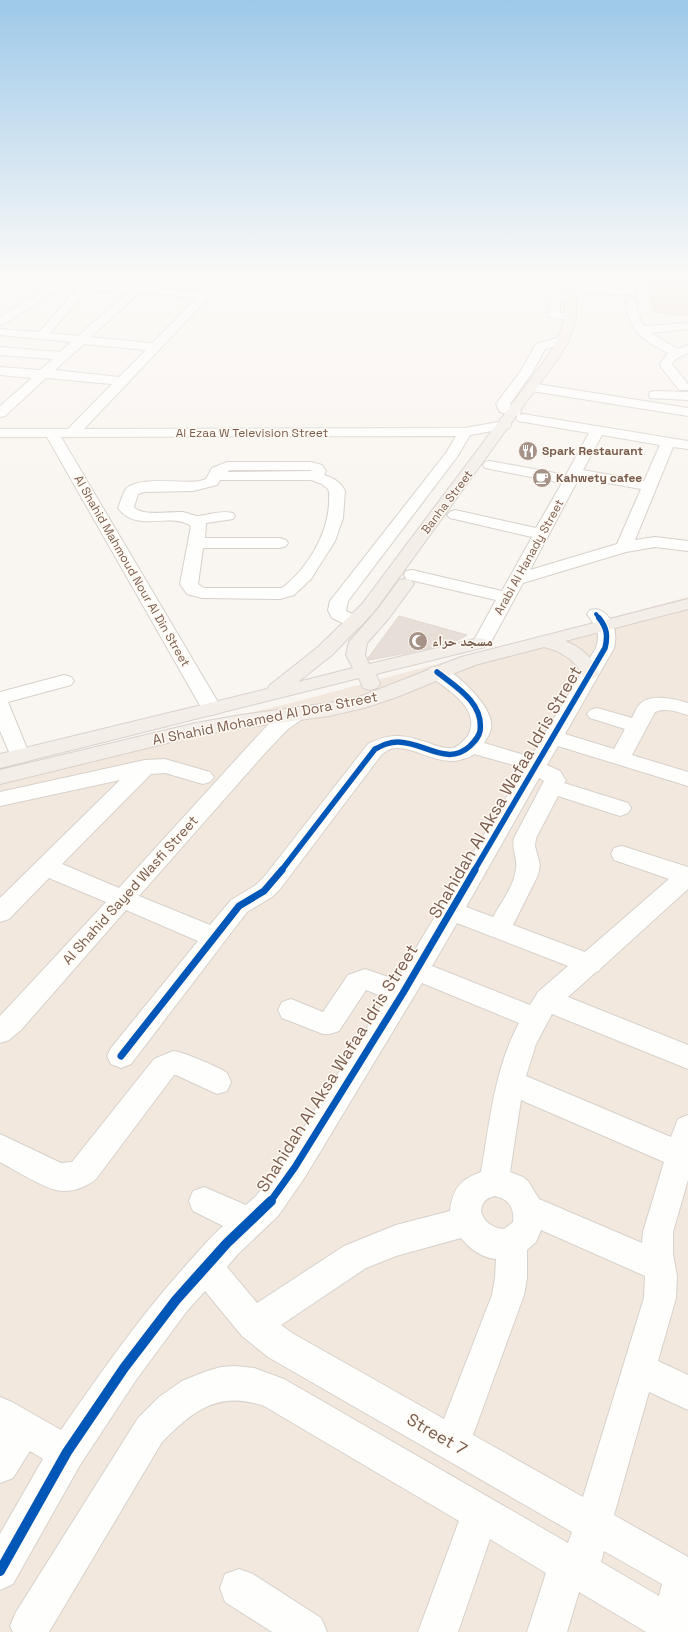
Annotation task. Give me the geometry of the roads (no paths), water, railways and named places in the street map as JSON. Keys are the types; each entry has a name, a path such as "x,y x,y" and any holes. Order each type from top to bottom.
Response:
{"main road":[{"name":"Banha Street","path":"451,521 490,465 519,415 540,384 557,352"},
{"name":"Banha Street","path":"540,384 568,356 570,352"},
{"name":"Banha Street","path":"268,695 308,666 356,622 504,425 519,415"},
{"path":"364,702 369,694 371,686 369,679 355,657 358,642 383,614 416,569"},
{"name":"Al Shahid Mohamed Al Dora Street","path":"0,761 167,728 244,721 364,702 395,691 468,660 542,640 688,591"},
{"name":"Al Shahid Mohamed Al Dora Street","path":"0,777 167,728 212,709 482,642 688,604"},
{"path":"542,640 559,645 574,652 582,659 590,673"}],"street":[{"path":"15,352 64,356"},
{"path":"2,409 68,352"},
{"path":"72,434 150,352"},
{"path":"537,352 526,373 503,404 505,409 519,415 688,445"},
{"path":"681,352 669,358 666,364 686,391"},
{"path":"0,371 122,381"},
{"path":"540,384 645,394 686,391"},
{"path":"540,384 688,412"},
{"path":"112,433 146,425 164,424 448,423 458,426 465,432 481,439 489,445"},
{"name":"Al Ezaa W Television Street","path":"0,433 112,433 282,448 300,448 465,432 504,425"},
{"name":"Arabi Al Hanady Street","path":"482,642 598,430"},
{"path":"356,622 338,614 337,610 339,601 452,454 465,432"},
{"name":"Al Shahid Mahmoud Nour Al Din Street","path":"52,434 212,709"},
{"path":"624,546 668,442"},
{"path":"209,486 219,469 282,448 300,448 311,466 317,468 319,471 313,476"},
{"path":"490,465 649,486"},
{"path":"197,521 200,526 189,584 193,590 202,593 285,594 298,585 324,547 334,522 337,491 336,487 332,483 313,476 195,487 142,488 137,489 131,494 126,508 129,513 136,516 183,517 197,521 211,517 227,516"},
{"path":"451,521 541,534"},
{"path":"517,579 624,546 655,542 688,546"},
{"path":"197,543 280,543"},
{"path":"416,569 507,597"},
{"name":"Shahidah Al Aksa Wafaa Idris Street","path":"0,1571 67,1452 146,1339 206,1266 227,1243 267,1206 295,1167 410,982 451,911 541,774 552,737 607,642 608,636 601,619"},
{"path":"121,1056 239,906 272,883 375,749 386,742 403,742 443,755 452,755 460,754 472,746 480,734 481,726 478,710 466,696 437,672"},
{"path":"0,698 64,681"},
{"path":"620,758 644,711 652,705 666,704 688,709"},
{"path":"0,706 20,756"},
{"name":"Al Shahid Sayed Wasfi Street","path":"0,1032 123,899 259,747 280,725 298,713"},
{"path":"597,714 636,726"},
{"path":"244,721 255,730 259,747"},
{"path":"552,737 688,779"},
{"path":"472,746 620,808"},
{"path":"0,799 145,767 165,766 203,777"},
{"path":"0,912 145,767"},
{"path":"498,929 527,874 528,862 523,844 541,774"},
{"path":"494,1182 511,1083 517,1059 541,1009 688,877 622,854"},
{"path":"46,867 214,937"},
{"path":"451,911 590,964"},
{"path":"291,1010 323,1023 330,1023 357,982 365,979 410,982 541,1009 688,1057"},
{"path":"0,1147 58,1177 64,1178 76,1176 86,1169 164,1067 173,1063 179,1063 217,1082"},
{"path":"511,1083 685,1146 656,1242 661,1287 660,1298 593,1524 573,1568 548,1632"},
{"path":"494,1182 503,1183 519,1193 525,1200 528,1209 529,1219 521,1236 512,1242 502,1244 491,1243 477,1234 467,1222 465,1212 466,1202 470,1194 476,1188 494,1182"},
{"path":"204,1201 250,1223"},
{"path":"528,1209 659,1266"},
{"path":"254,1324 355,1256 385,1244 467,1222"},
{"path":"452,1443 508,1295 511,1278 512,1242"},
{"name":"Street 7","path":"206,1266 254,1324 280,1345 686,1576"},
{"path":"639,1369 688,1393"},
{"path":"30,1626 150,1430 167,1412 186,1397 207,1388 229,1384 251,1385 272,1391 678,1629 686,1576"},
{"path":"0,1466 12,1421 67,1452"},
{"path":"438,1632 480,1513"},
{"path":"239,1588 307,1632"}],"place":[{"name":"Spark Restaurant","path":"528,451"},
{"name":"Kahwety cafee","path":"542,478"},
{"name":"مسجد حراء","path":"418,641"}]}
